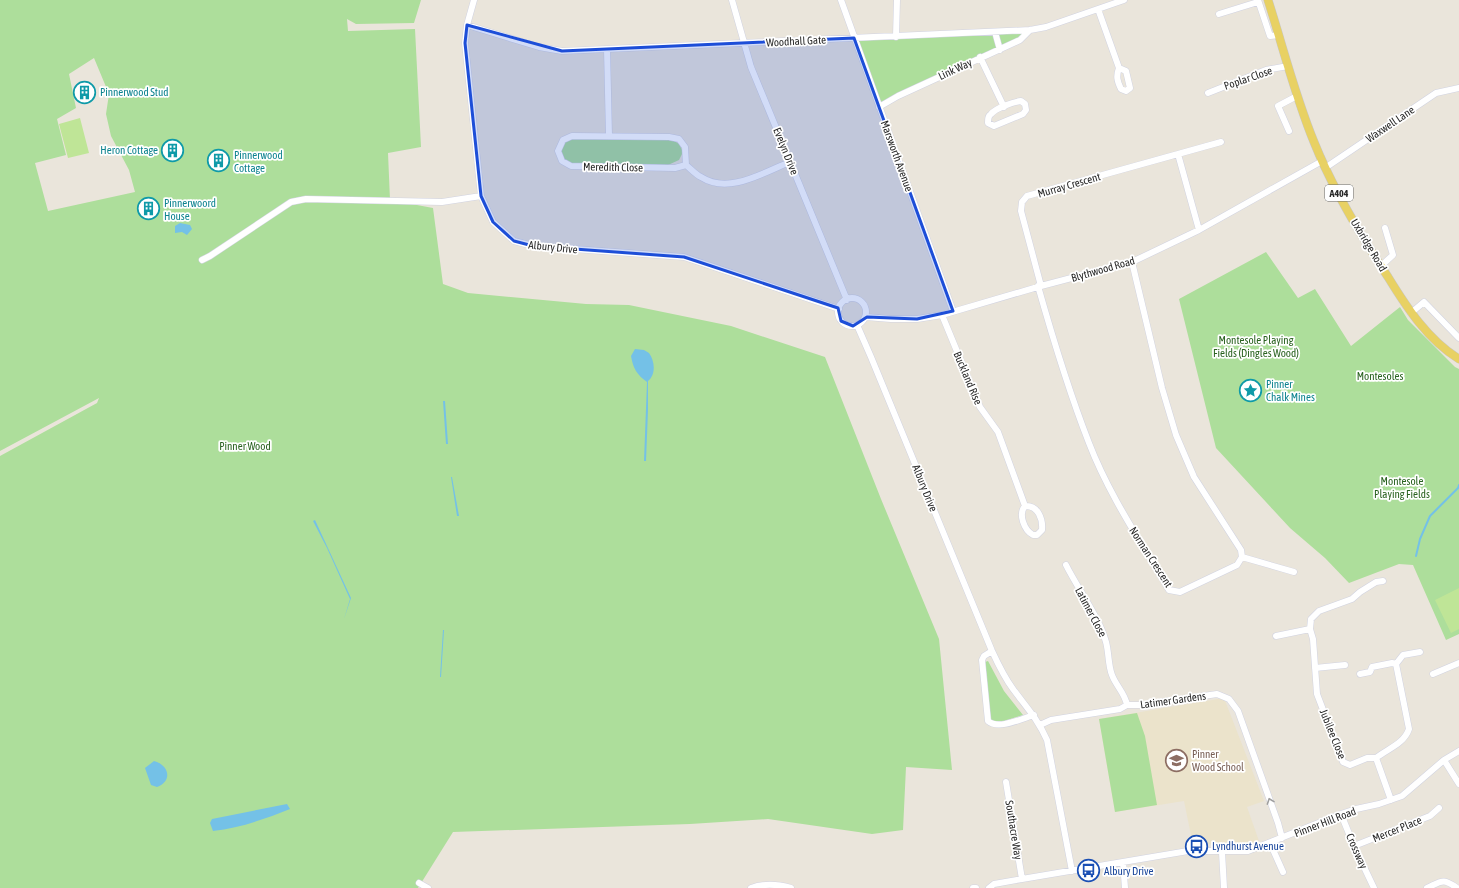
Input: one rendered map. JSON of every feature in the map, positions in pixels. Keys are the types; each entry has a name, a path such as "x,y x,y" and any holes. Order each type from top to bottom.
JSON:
{"main road":[{"name":"Uxbridge Road","path":"1268,0 1297,96 1324,165 1381,266 1411,313 1430,336 1459,359"}],"street":[{"name":"Albury Drive","path":"474,0 467,25 465,44 481,196 493,222 514,241 533,246 684,257 839,309"},
{"name":"Evelyn Drive","path":"732,0 754,74 847,300"},
{"name":"Marsworth Avenue","path":"841,0 953,312"},
{"path":"896,37 897,0"},
{"name":"Woodhall Gate","path":"467,25 539,47 562,51 1030,30 1046,28 1122,0"},
{"path":"1218,14 1258,1 1270,36 1279,35"},
{"path":"1098,9 1119,68"},
{"name":"Link Way","path":"879,107 898,96 980,57 1000,50 1020,40 1030,30"},
{"path":"995,32 1000,50"},
{"path":"607,49 608,136"},
{"path":"980,57 1004,107"},
{"name":"Poplar Close","path":"1208,93 1266,70 1288,66"},
{"name":"Waxwell Lane","path":"1324,165 1436,93 1459,88"},
{"path":"1289,131 1278,106 1297,96"},
{"path":"1021,101 1026,110 1023,114 994,126 990,125 988,123 990,114 1004,107 1021,101"},
{"name":"Meredith Close","path":"572,136 669,137 679,139 685,147 686,165 675,168 571,166 562,161 558,151 562,140 572,136"},
{"name":"Murray Crescent","path":"1040,286 1021,211 1022,202 1028,196 1222,142"},
{"path":"1178,154 1199,230"},
{"path":"686,165 701,178 720,184 739,183 790,162"},
{"name":"Blythwood Road","path":"866,316 891,319 917,319 942,315 1040,286 1132,262 1199,230 1324,165"},
{"path":"202,260 291,202 306,199 442,202 481,196"},
{"path":"1381,266 1393,255 1385,228"},
{"path":"1132,262 1162,388 1176,435 1194,477 1241,550 1242,557 1292,571 1292,563"},
{"name":"Norman Crescent","path":"1040,286 1054,342 1090,444 1118,505 1169,590 1180,592 1237,565 1242,557"},
{"path":"852,298 860,301 865,308 866,316 857,326 848,326 844,324 839,317 839,309 841,305 852,298"},
{"path":"1411,313 1424,302 1459,338"},
{"name":"Buckland Rise","path":"942,315 980,407 998,432 1025,506"},
{"name":"Albury Drive","path":"857,326 992,651 1003,674 1034,715 1047,740 1072,871"},
{"name":"Buckland Rise","path":"1025,506 1034,506 1037,509 1042,525 1042,530 1037,535 1033,535 1027,531 1022,516 1022,510 1025,506"},
{"name":"Latimer Close","path":"1066,565 1098,622 1106,643 1112,675 1117,686 1126,697 1127,705"},
{"path":"1276,636 1310,629 1311,619 1319,611 1352,599 1376,582 1383,582"},
{"name":"Jubilee Close","path":"1310,629 1313,639 1317,694 1343,762 1350,765 1367,758 1376,758 1381,754 1386,753 1407,736 1409,728 1396,664"},
{"path":"992,651 984,656 982,660 988,721 991,724 1000,725 1034,715"},
{"path":"1360,674 1370,672 1372,667 1392,663 1396,664 1403,655 1420,652"},
{"path":"1433,674 1459,663"},
{"path":"1315,668 1345,665"},
{"name":"Latimer Gardens","path":"1040,725 1051,720 1120,709 1127,705 1141,705 1217,694 1229,699 1238,711 1282,838"},
{"name":"Pinner Hill Road","path":"989,888 994,884 1022,878 1188,851 1248,851 1341,814 1402,796 1444,760 1459,751"},
{"path":"1376,758 1391,800"},
{"path":"1444,760 1459,784"},
{"name":"Southacre Way","path":"1006,782 1022,878"},
{"name":"Mercer Place","path":"1354,846 1430,816 1439,808"},
{"name":"Crossway","path":"1341,814 1374,888"},
{"path":"1270,843 1283,872"},
{"path":"1222,852 1224,888"},
{"path":"1123,862 1125,888"},
{"path":"1427,888 1442,881 1447,881 1457,888"},
{"path":"419,883 428,888"},
{"path":"751,888 760,885 775,884 791,888"}],"highlighted area":[{"path":"467,25 562,51 854,38 953,311 917,319 867,317 853,326 841,321 838,308 684,257 533,246 514,241 493,222 481,196 465,43"}],"shaded area":[{"name":"Pinner Wood School","path":"1224,698 1264,801 1247,807 1259,841 1237,847 1210,844 1193,845 1184,801 1115,812 1099,719"}],"green space":[{"name":"Pinner Wood","path":"0,0 421,0 414,23 356,24 347,19 348,31 415,29 421,147 388,153 390,200 433,208 443,284 468,293 586,304 629,305 731,326 825,357 881,499 939,639 952,770 906,767 903,830 872,834 768,819 690,824 453,832 418,888 0,888 0,456 97,403 99,398 0,451","holes":["94,58 109,94 106,114 111,136 129,170 135,192 48,211 35,163 66,155 57,119 76,108 69,74"]},
{"path":"1030,30 1020,40 879,107 854,38"},
{"path":"80,118 89,153 68,158 59,124"},
{"path":"571,139 673,140 679,144 683,152 679,160 668,165 572,164 564,159 561,151 564,143"},
{"path":"1266,252 1298,298 1315,289 1351,346 1400,307 1408,320 1455,367 1459,369 1459,634 1446,640 1413,565 1399,564 1349,583 1325,558 1290,528 1216,448 1179,299"},
{"path":"1459,588 1459,629 1451,633 1435,600"},
{"path":"988,661 1004,691 1023,715 998,723 992,722 990,718 985,662"},
{"path":"1137,713 1145,736 1157,805 1115,812 1099,719"}],"water":[{"path":"180,223 190,225 192,229 187,235 182,232 175,233 175,226"},
{"path":"635,349 644,350 649,353 654,368 651,378 648,381 646,461 644,461 647,382 638,374 633,364 631,356"},
{"path":"443,401 445,401 448,444 446,444"},
{"path":"452,477 459,516 457,516"},
{"path":"315,520 351,598 344,619 350,599 313,521"},
{"path":"443,630 444,630 440,677"},
{"path":"154,761 163,766 167,773 165,781 157,787 151,785 145,768"},
{"path":"287,804 290,809 262,820 223,830 213,831 210,823 212,819"}],"waterway":[{"path":"1416,556 1420,539 1430,516 1458,488 1459,485"}],"place":[{"name":"Pinnerwood Stud","path":"84,92"},
{"name":"Heron Cottage","path":"173,150"},
{"name":"Pinnerwood Cottage","path":"218,161"},
{"name":"Pinnerwoord House","path":"148,209"},
{"name":"Pinner Chalk Mines","path":"1250,390"},
{"name":"Pinner Wood School","path":"1177,760"},
{"name":"Lyndhurst Avenue","path":"1197,846"},
{"name":"Albury Drive","path":"1089,871"}],"park label":[{"name":"Montesole Playing Fields (Dingles Wood)","path":"1256,346"},
{"name":"Montesoles","path":"1380,376"},
{"name":"Montesole Playing Fields","path":"1402,487"}]}
